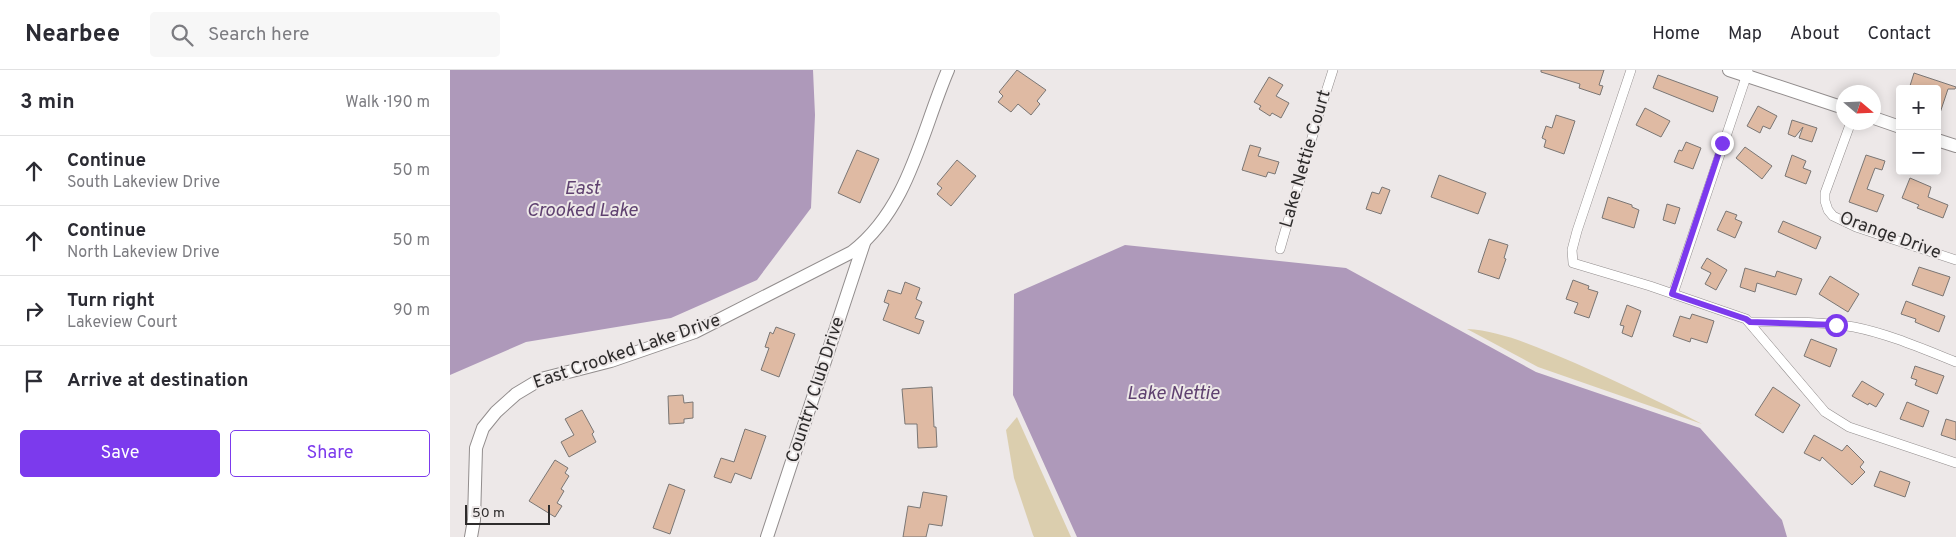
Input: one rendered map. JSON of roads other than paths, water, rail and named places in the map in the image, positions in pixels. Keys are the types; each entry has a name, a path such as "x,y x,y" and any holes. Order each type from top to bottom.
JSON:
{"street":[{"name":"East Crooked Lake Drive","path":"471,537 474,520 476,448 483,428 496,412 516,394 541,379 611,361 694,332 852,252 864,242 884,219 901,192 919,150 948,70"},
{"name":"Lake Nettie Court","path":"1280,249 1333,70"},
{"path":"1631,70 1577,230 1572,250 1573,263 1746,319 1825,412 1835,420 1849,427 1956,463"},
{"path":"1729,70 1747,73 1836,105"},
{"path":"1672,294 1747,73"},
{"path":"1881,120 1896,126"},
{"name":"Orange Drive","path":"1848,130 1825,193 1828,210 1833,216 1856,228 1956,260"},
{"path":"1941,141 1956,146"},
{"name":"Country Club Drive","path":"767,537 864,242"},
{"path":"1750,322 1777,322 1854,328 1901,341 1956,362"}],"water":[{"name":"East Crooked Lake","path":"450,70 813,70 815,115 811,208 757,280 671,318 526,342 450,375"},
{"name":"Lake Nettie","path":"1125,245 1346,268 1536,372 1700,428 1782,520 1787,537 1077,537 1013,395 1014,294"}]}
